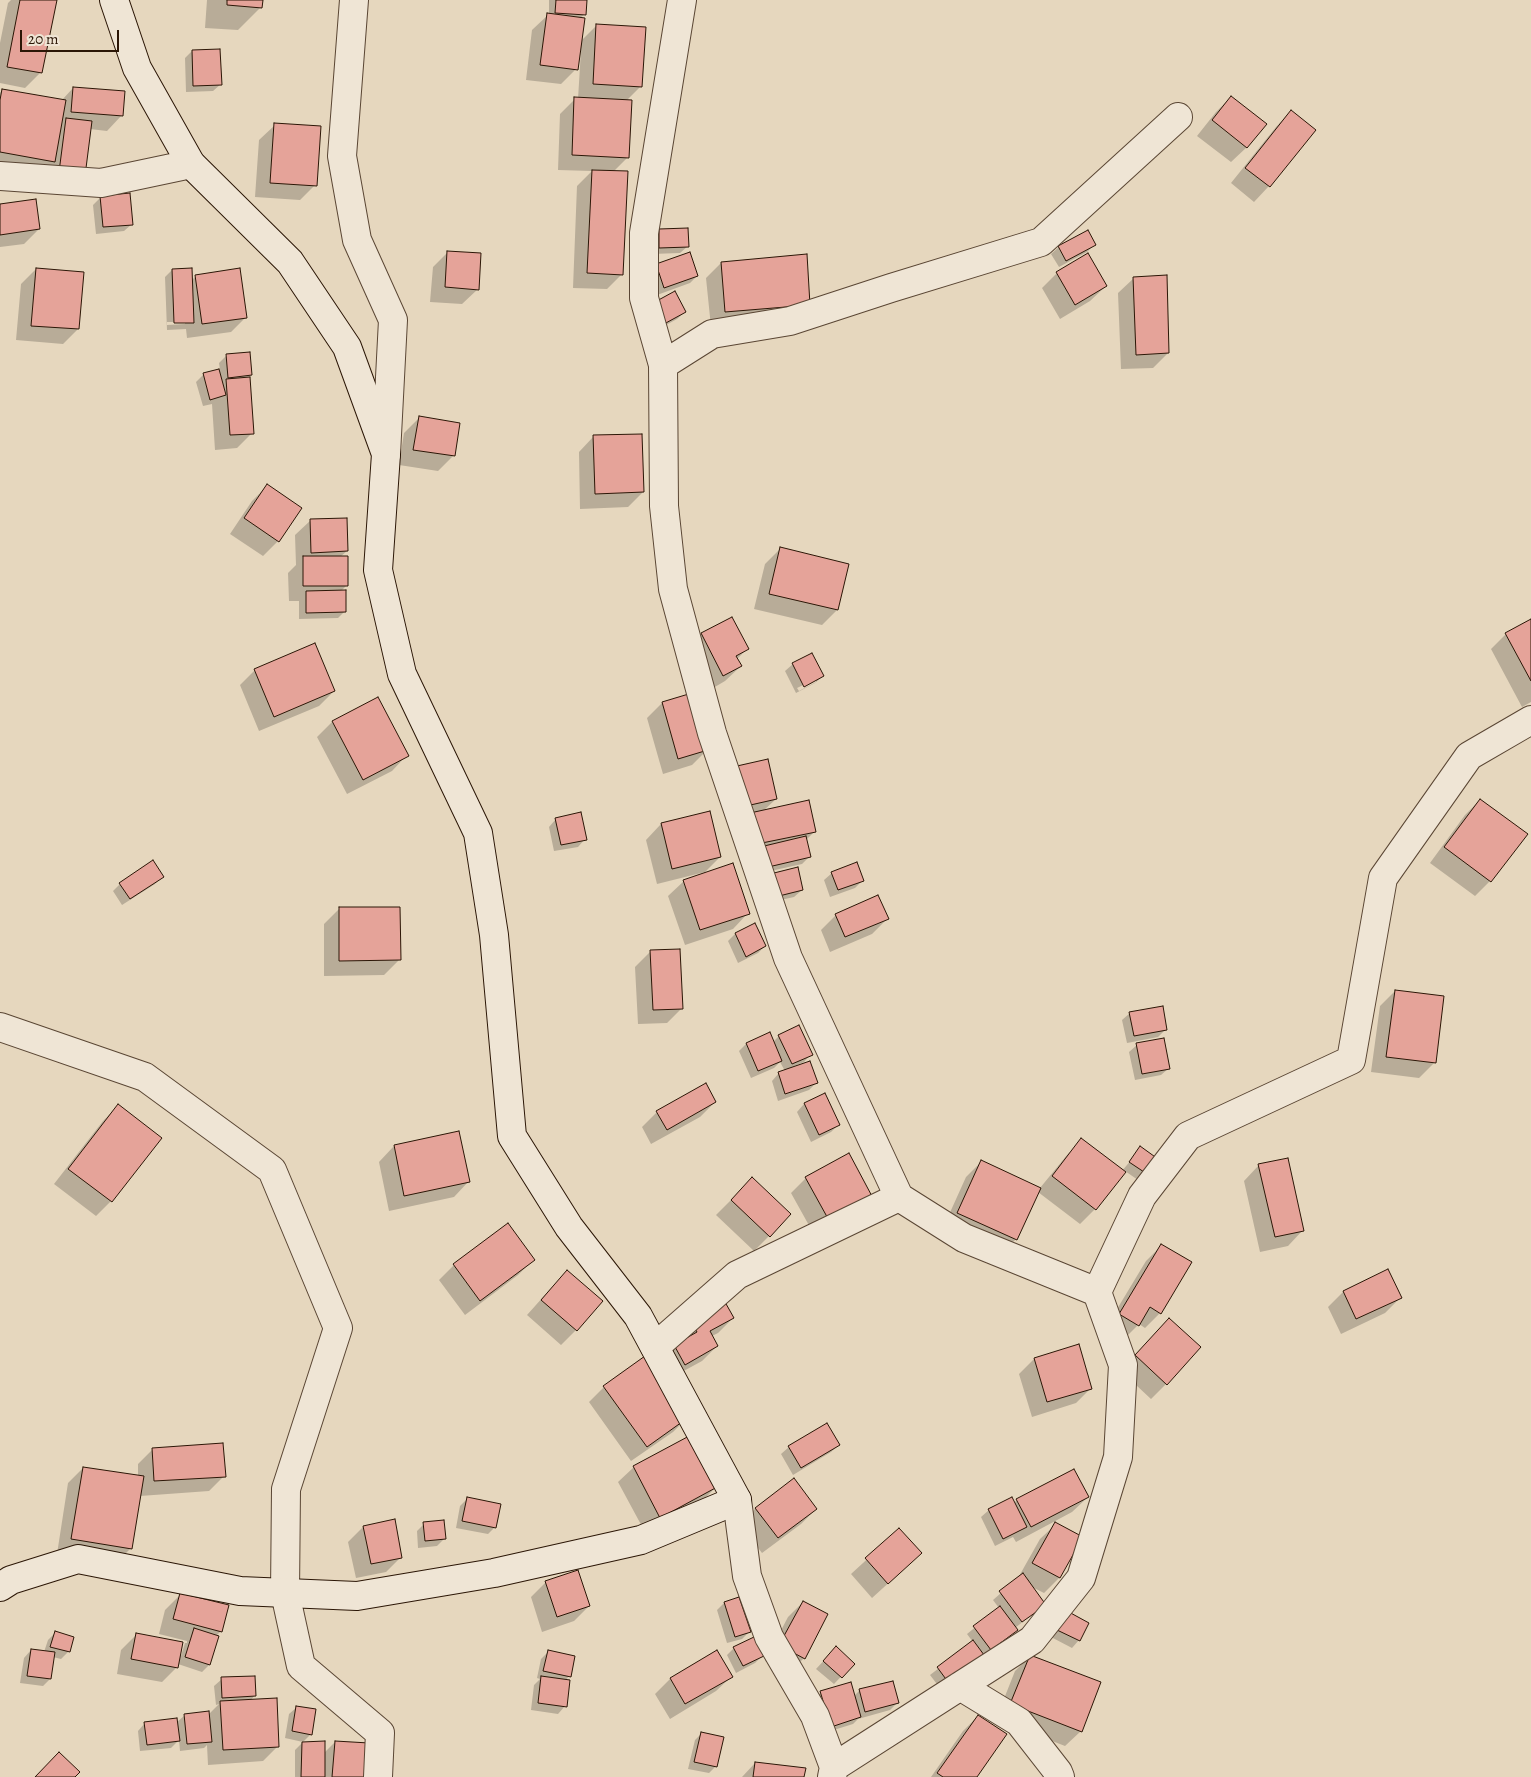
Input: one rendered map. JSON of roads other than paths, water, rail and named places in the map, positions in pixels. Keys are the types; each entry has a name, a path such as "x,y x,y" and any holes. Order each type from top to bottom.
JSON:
{"street":[{"path":"114,0 137,68 191,164 290,262 347,347 386,454"},
{"path":"354,0 342,156 357,240 393,320 378,570 402,674 478,833 494,935 512,1136 569,1227 638,1316 737,1500 748,1576 769,1637 815,1716 833,1772 1032,1640 1082,1578 1118,1457 1123,1365 1097,1292 1142,1196 1188,1136 1351,1060 1383,878 1469,756 1531,720"},
{"path":"682,0 644,233 644,298 663,365 664,506 674,589 712,732 788,958 900,1197 964,1238 1097,1292"},
{"path":"663,365 712,334 790,321 1041,242 1178,117"},
{"path":"0,176 101,183 191,164"},
{"path":"0,1027 145,1077 272,1170 338,1328 286,1489 285,1593 301,1666 380,1733 378,1777"},
{"path":"655,1347 737,1275 900,1197"},
{"path":"0,1587 11,1580 78,1559 240,1591 356,1596 494,1573 641,1540 737,1500"},
{"path":"960,1686 1019,1722 1060,1777"}]}
